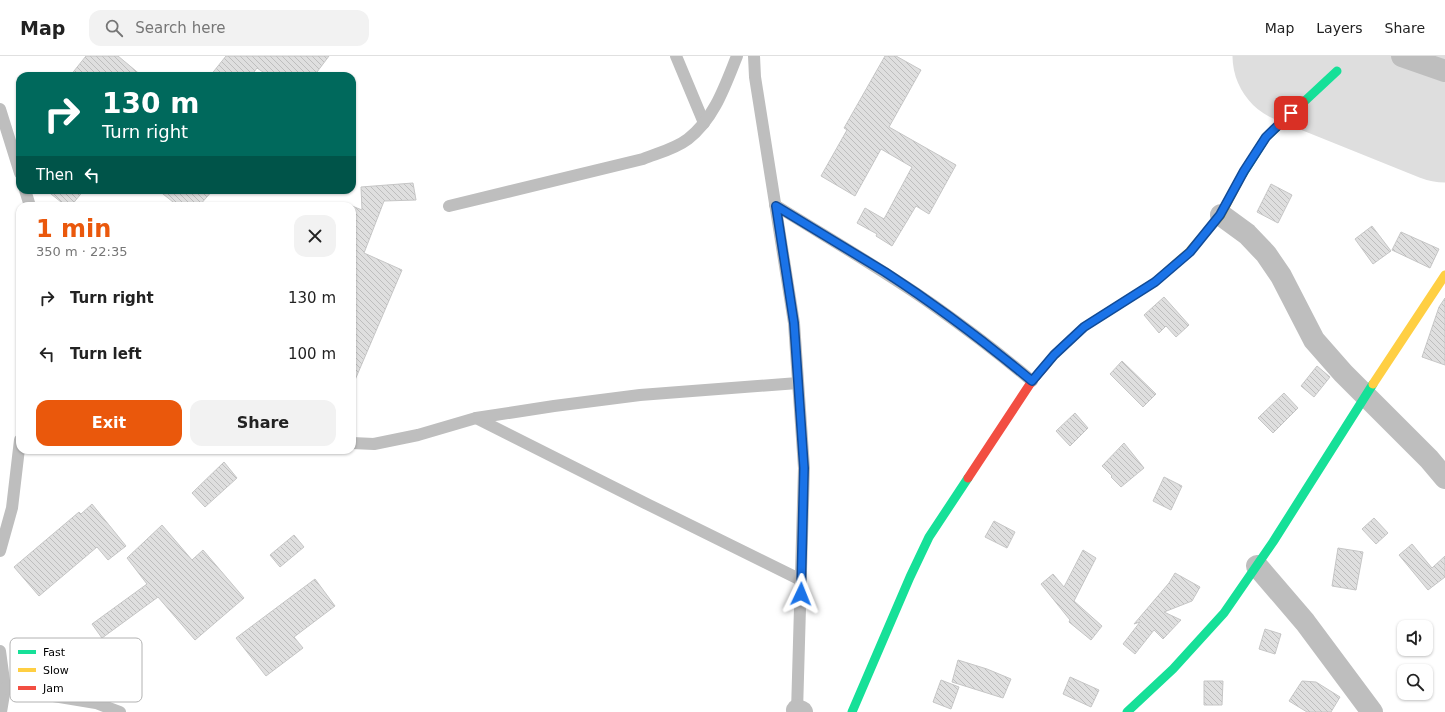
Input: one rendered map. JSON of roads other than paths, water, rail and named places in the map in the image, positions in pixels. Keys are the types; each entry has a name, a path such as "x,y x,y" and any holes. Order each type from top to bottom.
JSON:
{"street":[{"path":"1402,56 1445,71"},
{"path":"852,712 910,577 929,537 1032,381 1054,355 1084,327 1155,282 1190,252 1220,215 1244,171 1266,137 1337,71"},
{"path":"1220,215 1247,234 1266,254 1281,276 1314,340 1343,373 1445,478"},
{"path":"1127,712 1173,669 1224,613 1277,536 1365,395 1445,275"},
{"path":"1257,566 1305,622 1372,712"}],"lane":[{"path":"676,56 704,123"},
{"path":"449,206 643,159 670,149 688,139 704,123 719,101 737,56"},
{"path":"754,56 755,77 794,323 804,468 799,711"},
{"path":"0,109 16,160"},
{"path":"776,206 885,273 932,304 997,352 1032,381"},
{"path":"356,443 374,444 476,418 640,395 798,383"},
{"path":"476,418 802,580"},
{"path":"0,551 12,508 18,454"},
{"path":"0,651 5,688 1,712"},
{"path":"5,688 10,689"},
{"path":"90,702 120,712"}]}
